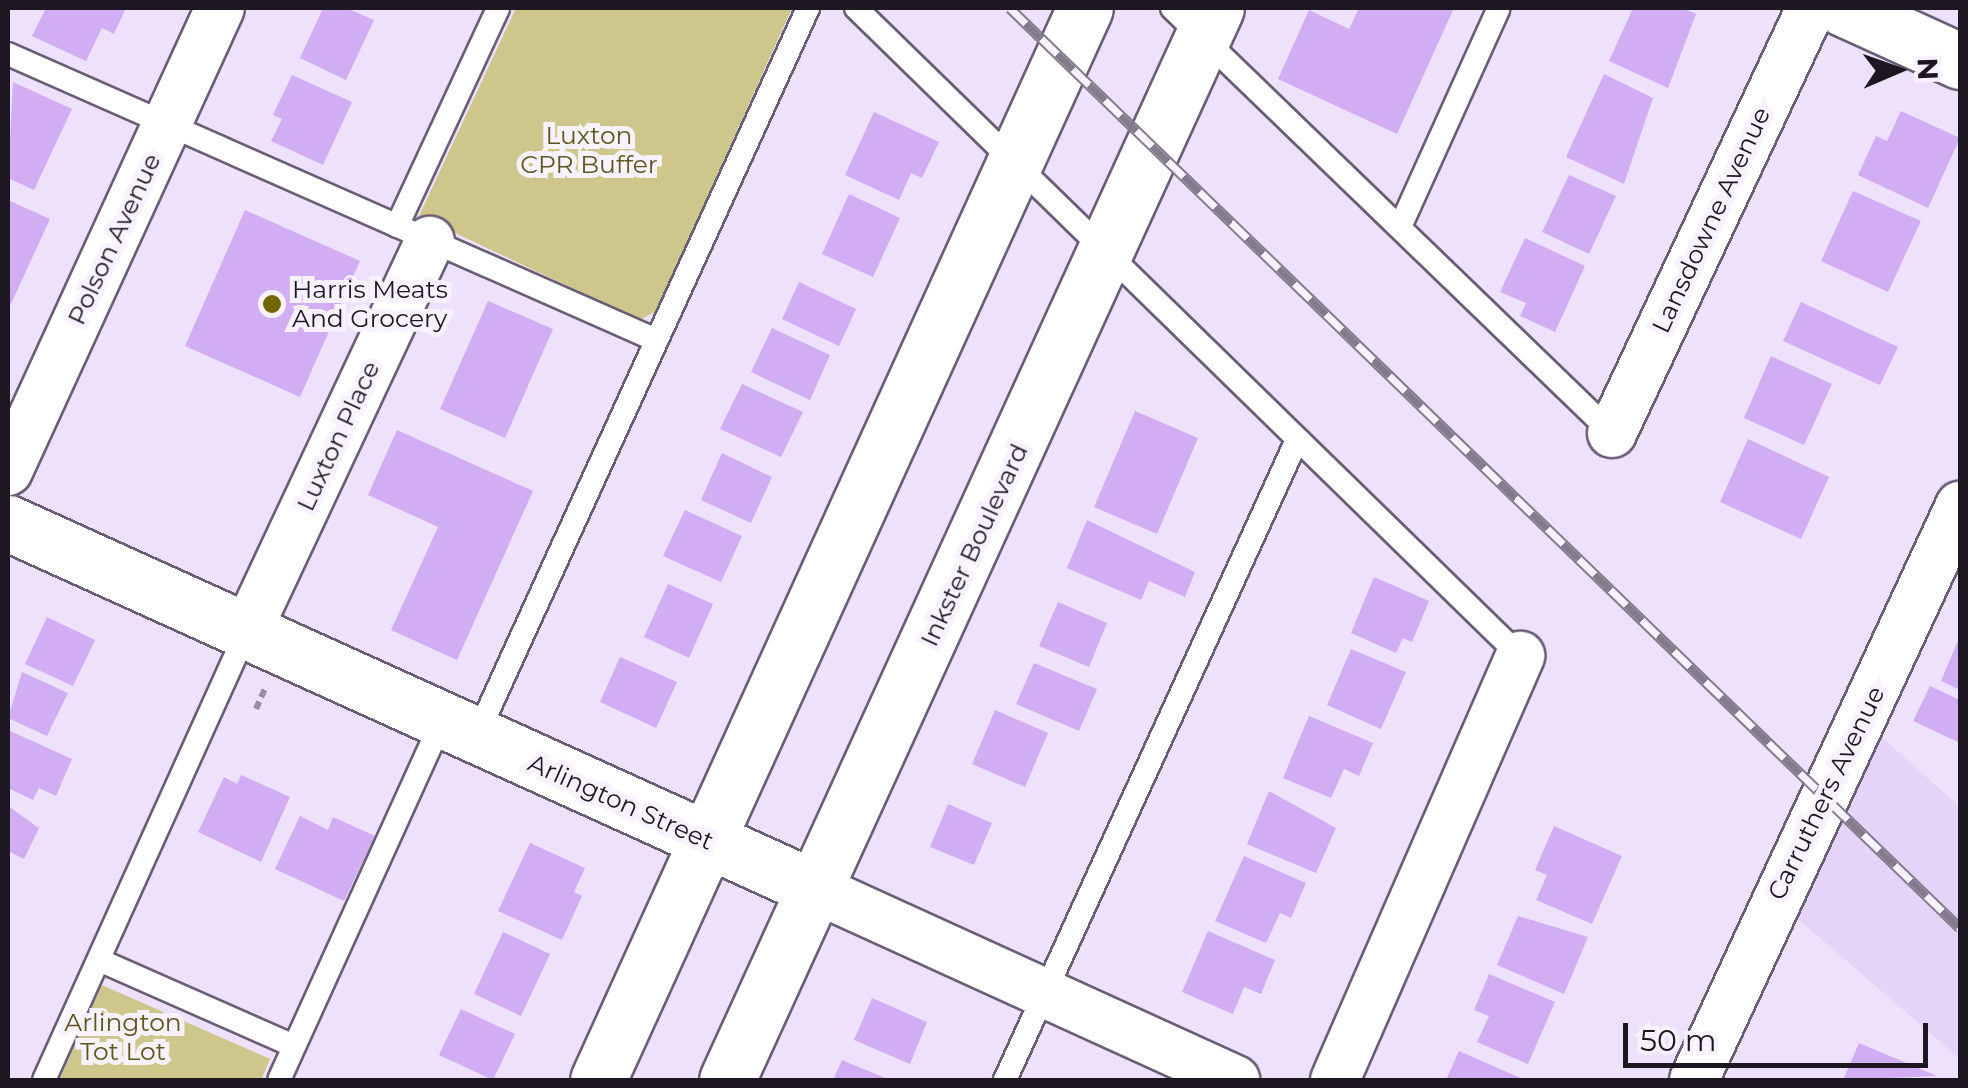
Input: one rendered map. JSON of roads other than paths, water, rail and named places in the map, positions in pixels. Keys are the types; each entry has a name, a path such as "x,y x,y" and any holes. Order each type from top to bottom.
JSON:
{"main road":[{"path":"598,1080 1085,8"},
{"path":"1843,8 1960,61"},
{"name":"Inkster Boulevard","path":"728,1080 1108,257 1197,18"},
{"name":"Arlington Street","path":"8,523 814,888"}],"street":[{"name":"Polson Avenue","path":"8,470 220,8"},
{"name":"Lansdowne Avenue","path":"1612,433 1811,8"},
{"name":"Luxton Place","path":"247,631 413,234"},
{"name":"Carruthers Avenue","path":"1694,1080 1960,506"},
{"path":"1334,1080 1520,656"},
{"name":"Arlington Street","path":"814,888 1235,1080"}],"lane":[{"path":"413,234 498,8"},
{"path":"279,1080 656,340 808,8"},
{"path":"856,8 1013,167 1520,656"},
{"path":"1400,226 1499,8"},
{"path":"1197,18 1400,226 1612,433"},
{"path":"8,54 656,340"},
{"path":"1005,1080 1296,442"},
{"path":"44,1080 247,631"},
{"path":"99,960 294,1046"}],"railway":[{"path":"1010,8 1960,928"}],"place":[{"name":"Harris Meats And Grocery","path":"272,304"}],"park label":[{"name":"Luxton CPR Buffer","path":"589,150"},
{"name":"Arlington Tot Lot","path":"123,1038"}]}
